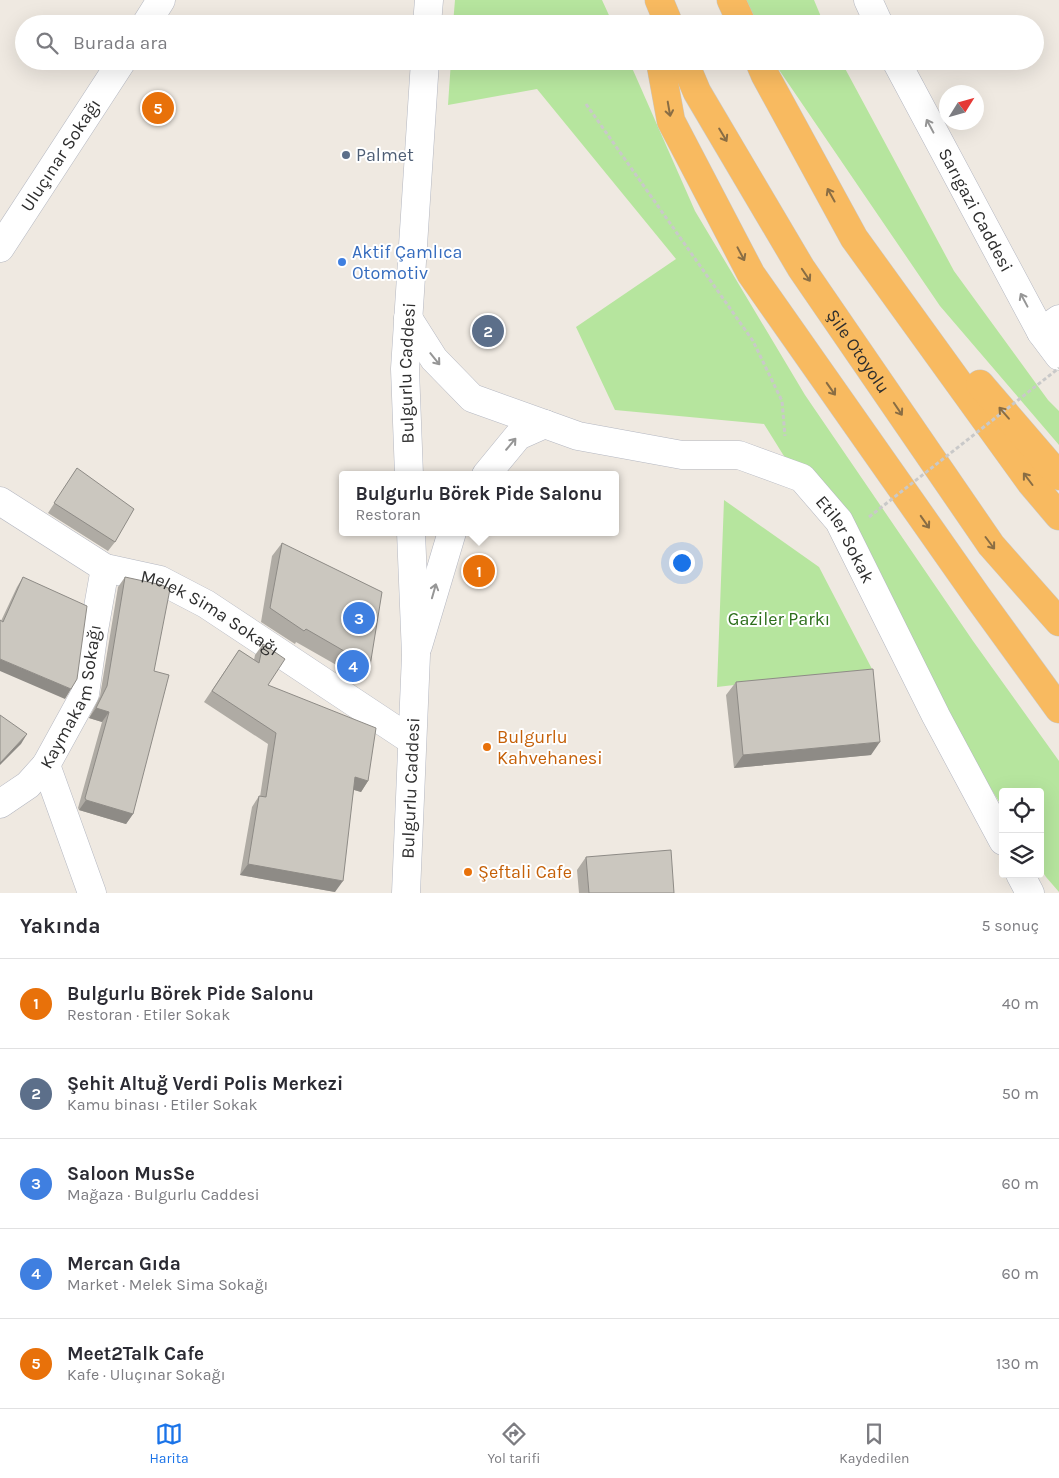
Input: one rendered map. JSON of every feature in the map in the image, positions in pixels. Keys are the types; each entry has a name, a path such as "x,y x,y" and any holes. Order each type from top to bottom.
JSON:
{"highway":[{"path":"649,0 652,15"},
{"path":"659,0 665,15"},
{"path":"731,0 738,15"},
{"path":"662,70 671,121 751,274 977,596 1059,709"},
{"name":"Şile Otoyolu","path":"688,70 697,92 801,268 991,545 1059,622"},
{"path":"763,70 854,238 1031,483 1059,516"},
{"path":"854,238 1059,476"}],"street":[{"path":"152,15 161,0"},
{"path":"428,15 429,0"},
{"path":"868,0 875,15"},
{"name":"Uluçınar Sokağı","path":"0,248 116,70"},
{"name":"Bulgurlu Caddesi","path":"409,471 405,369 424,70"},
{"name":"Sarıgazi Caddesi","path":"901,70 1050,325 1059,356"},
{"name":"Etiler Sokak","path":"408,318 434,359 472,398 578,436 682,455 738,455 802,478 839,521 936,716 999,834"},
{"path":"489,471 518,436 545,424"},
{"name":"Melek Sima Sokağı","path":"0,501 105,568 160,580 206,604 412,740"},
{"name":"Bulgurlu Caddesi","path":"406,893 416,655 411,536"},
{"path":"416,655 451,536"},
{"name":"Kaymakam Sokağı","path":"0,804 28,785 46,765 85,694 105,568"},
{"path":"46,765 92,893"},
{"path":"1022,878 1030,893"}],"path":[{"path":"586,104 753,341 782,401 786,445"},
{"path":"869,517 1059,368"}],"green space":[{"path":"455,0 602,0 609,15 454,15"},
{"path":"741,0 814,0 820,15 748,15"},
{"path":"450,70 633,70 695,211 805,395 973,641 1059,761 1059,892 1044,874 1044,788 999,788 999,802 764,424 615,410 576,327 676,259 537,89 448,105"},
{"path":"779,70 846,70 954,271 1048,400 1059,411 1059,445 940,306"},
{"name":"Gaziler Parkı","path":"724,500 819,567 872,669 717,687"}],"building":[{"path":"77,468 134,509 115,542 54,503"},
{"path":"282,543 382,592 370,666 306,629 304,631 270,608"},
{"path":"23,577 87,606 77,679 71,689 0,659 0,620 3,622"},
{"path":"125,577 162,585 170,589 154,671 169,675 133,814 86,800 85,798 109,712 96,708 107,686"},
{"path":"263,644 285,659 268,685 376,728 368,781 355,777 343,881 248,864 259,796 266,797 276,733 212,691 239,650 259,663"},
{"path":"873,669 880,742 743,755 736,682"},
{"path":"0,715 27,734 0,763"},
{"path":"671,850 674,893 589,893 586,857"}],"place":[{"name":"Meet2Talk Cafe","path":"158,108"},
{"name":"Palmet","path":"346,155"},
{"name":"Aktif Çamlıca Otomotiv","path":"342,262"},
{"name":"Şehit Altuğ Verdi Polis Merkezi","path":"488,331"},
{"name":"Bulgurlu Börek Pide Salonu","path":"479,571"},
{"name":"Saloon MusSe","path":"359,618"},
{"name":"Mercan Gıda","path":"353,666"},
{"name":"Bulgurlu Kahvehanesi","path":"487,747"},
{"name":"Şeftali Cafe","path":"468,872"}]}
